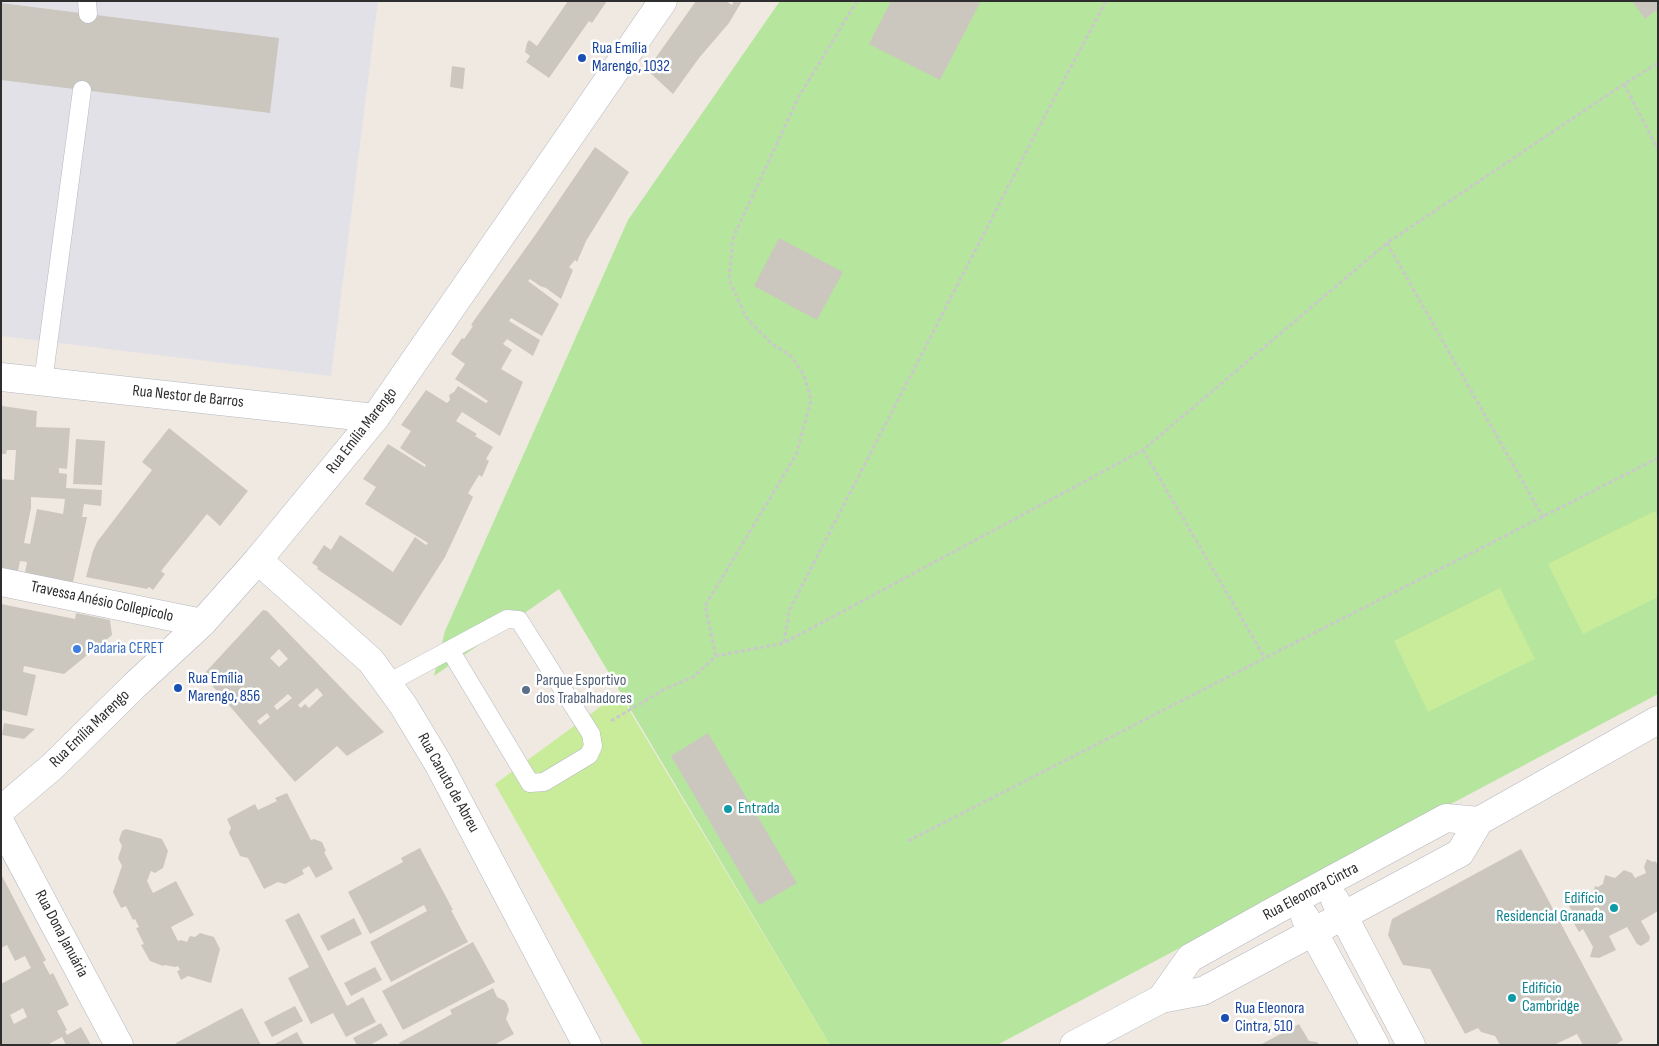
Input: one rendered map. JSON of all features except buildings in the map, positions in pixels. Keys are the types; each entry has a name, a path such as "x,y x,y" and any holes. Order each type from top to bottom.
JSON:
{"street":[{"name":"Rua Emília Marengo","path":"1,810 53,766 202,623 258,560 375,418 663,1"},
{"name":"Rua Nestor de Barros","path":"1,378 375,418"},
{"name":"Rua Canuto de Abreu","path":"258,560 371,661 403,704 438,763 587,1045"},
{"name":"Travessa Anésio Collepicolo","path":"1,582 202,623"},
{"name":"Rua Eleonora Cintra","path":"1074,1045 1161,999 1202,991 1460,853 1479,821 1658,720"},
{"name":"Rua Eleonora Cintra","path":"1161,999 1190,958 1446,818 1479,821"},
{"name":"Rua Dona Januária","path":"1,824 119,1045"},
{"path":"1326,883 1411,1045"},
{"path":"1295,900 1375,1045"}],"lane":[{"path":"43,382 82,90"},
{"path":"388,684 450,650 507,619 519,620 591,734 593,746 589,754 544,782 530,783 450,650"}],"path":[{"path":"716,656 705,606 796,455 811,400 804,375 791,356 771,342 746,317 729,280 733,238 798,98 857,1"},
{"path":"784,642 789,611 1035,133 1106,1"},
{"path":"591,734 664,689 694,677 716,656 784,642 1143,450 1386,243 1658,63"},
{"path":"1624,84 1658,150"},
{"path":"1386,243 1543,517"},
{"path":"1143,450 1265,658"},
{"path":"908,841 1658,458"}],"shaded area":[{"path":"1,1 378,1 331,376 1,336"}],"green space":[{"path":"780,1 1658,1 1658,694 997,1045 830,1045 559,589 434,676 445,631 628,220"},
{"path":"1655,511 1658,517 1658,597 1583,634 1548,564"},
{"path":"1500,588 1535,659 1428,712 1394,641"},
{"path":"619,693 830,1045 643,1045 495,784"}],"place":[{"name":"Rua Emília Marengo, 1032","path":"582,58"},
{"name":"Padaria CERET","path":"77,649"},
{"name":"Rua Emília Marengo, 856","path":"178,688"},
{"name":"Parque Esportivo dos Trabalhadores","path":"526,690"},
{"name":"Entrada","path":"728,809"},
{"name":"Edifício Residencial Granada","path":"1614,908"},
{"name":"Edifício Cambridge","path":"1512,998"},
{"name":"Rua Eleonora Cintra, 510","path":"1225,1018"}]}
